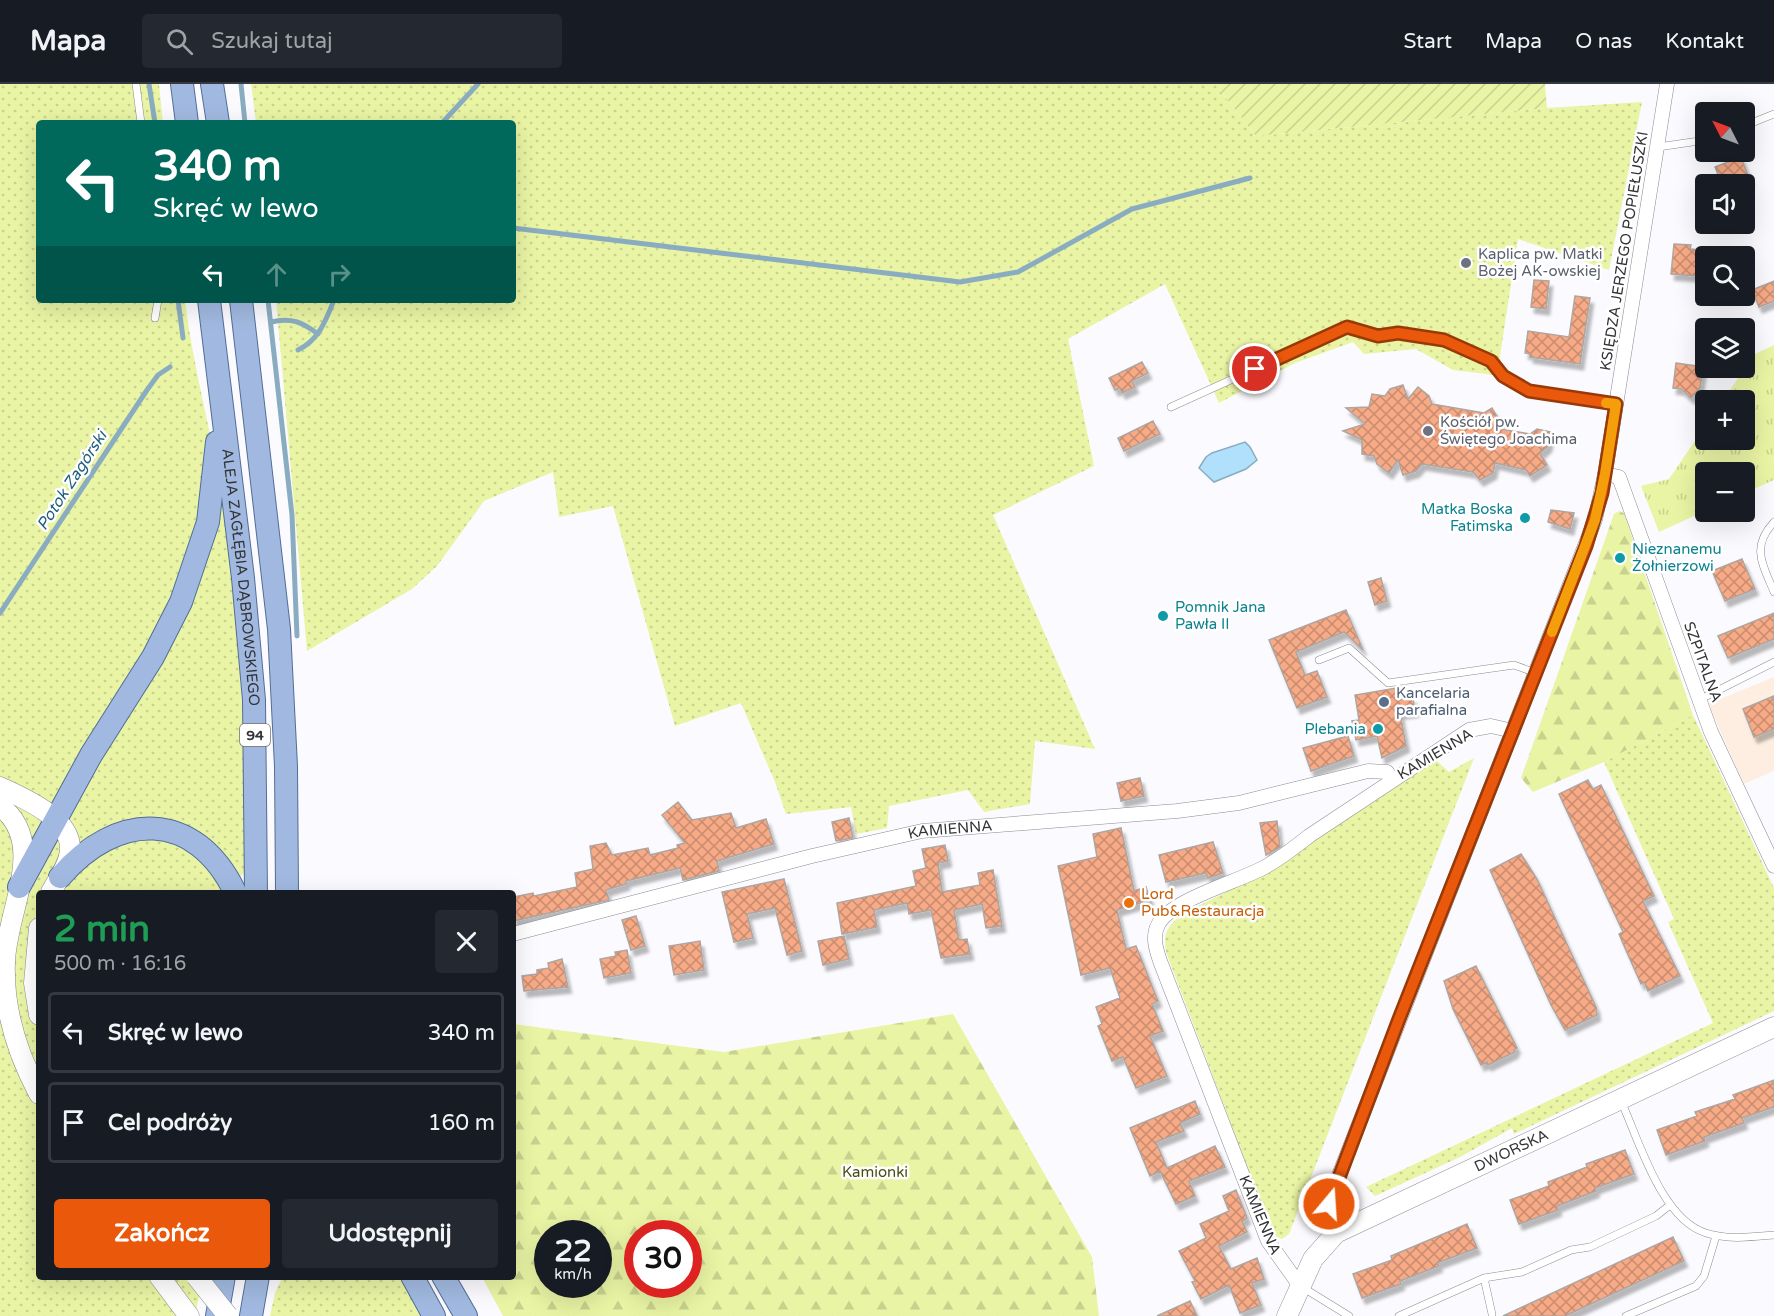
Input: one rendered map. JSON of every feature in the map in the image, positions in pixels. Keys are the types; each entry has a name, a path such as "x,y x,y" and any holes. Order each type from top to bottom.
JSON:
{"main road":[{"path":"182,84 187,120"},
{"path":"213,84 218,120"},
{"name":"ALEJA ZAGŁĘBIA DĄBROWSKIEGO","path":"209,303 243,578 254,700 256,890"},
{"name":"ALEJA ZAGŁĘBIA DĄBROWSKIEGO","path":"241,303 279,629 286,766 287,890"},
{"path":"19,887 89,758 153,657 193,571 208,522 222,405"},
{"path":"56,885 77,858 103,840 137,829 160,828 180,833 201,845 220,866 235,890"},
{"path":"216,1316 223,1280"},
{"path":"252,1313 257,1280"},
{"path":"252,1313 271,1280"},
{"path":"414,1280 434,1316"},
{"path":"445,1280 466,1316"}],"street":[{"name":"KSIĘDZA JERZEGO POPIEŁUSZKI","path":"1336,1233 1330,1221 1330,1198 1586,546 1605,474 1667,84"},
{"name":"SZPITALNA","path":"1605,474 1619,477 1711,732 1774,866"},
{"name":"KAMIENNA","path":"1300,1286 1268,1241 1160,961 1155,944 1155,933 1167,913 1182,904 1237,881 1287,854 1468,730 1491,726 1513,731"},
{"name":"KAMIENNA","path":"516,933 801,859 922,831 1198,809 1239,803 1368,771 1387,772 1392,780"},
{"path":"0,787 25,799 63,827 70,841 70,853 56,885"},
{"path":"0,806 10,813 22,833 24,855 6,946 5,990 15,1041 36,1087"},
{"path":"36,961 34,983 36,996"},
{"name":"DWORSKA","path":"1287,1316 1313,1259 1336,1233 1774,1027"},
{"path":"162,1280 189,1316"},
{"path":"199,1280 228,1316"}],"lane":[{"path":"136,84 141,120"},
{"path":"1755,122 1774,114"},
{"path":"1658,147 1695,142"},
{"path":"154,318 157,303"},
{"path":"1171,407 1347,327 1378,336 1398,333 1444,340 1491,361 1503,376 1529,391 1616,404"},
{"path":"1774,522 1762,535 1759,552 1774,592"},
{"path":"1319,660 1349,648 1388,683 1514,665 1536,673"},
{"path":"1699,700 1774,662"},
{"path":"1620,1099 1670,1205 1692,1227 1716,1236 1774,1235"},
{"path":"1399,1316 1484,1278 1522,1272 1571,1250 1590,1247 1656,1216 1670,1205"},
{"path":"1626,1316 1696,1286 1704,1276 1716,1236"},
{"path":"1484,1278 1492,1314"},
{"path":"1300,1286 1349,1316"}],"shaded area":[{"path":"1774,677 1774,771 1744,784 1708,704"}],"green space":[{"path":"0,84 159,84 163,120 36,120 36,303 185,303 219,476 229,547 241,685 247,869 230,890 36,890 36,1280 202,1280 195,1316 0,1316"},
{"path":"251,84 1215,84 1256,136 1547,108 1642,102 1609,270 1518,239 1500,356 1503,376 1453,370 1416,349 1364,354 1353,342 1295,363 1219,403 1165,284 1068,339 1094,466 993,515 1095,749 1035,741 1030,804 984,812 968,790 889,806 887,828 856,834 851,807 786,814 775,782 741,703 675,726 613,506 559,517 553,472 484,501 437,566 412,589 307,651 276,303 516,303 516,120 256,120"},
{"path":"1215,84 1545,84 1547,108 1256,136"},
{"path":"1774,345 1774,480 1755,489 1755,462 1695,462 1695,516 1659,532 1641,486 1669,479 1695,441 1695,450 1755,450 1755,390 1730,390 1738,378 1755,378 1755,354"},
{"path":"1619,511 1624,513 1693,715 1604,762 1533,792 1521,778 1614,514"},
{"path":"1693,715 1774,888 1774,1011 1514,1134 1512,1128 1460,1157 1375,1196 1366,1187 1713,1023 1668,922 1674,919 1604,762"},
{"path":"1474,758 1289,1234 1282,1239 1273,1235 1166,952 1167,930 1182,914 1273,869 1436,760 1449,772"},
{"name":"Kamionki","path":"953,1014 1092,1257 1099,1316 503,1316 484,1280 516,1280 516,1024 724,1052"},
{"path":"281,1280 404,1280 423,1316 270,1316 275,1293"}],"water":[{"path":"1245,442 1257,460 1246,469 1214,482 1199,468 1206,457 1212,453"}],"building":[{"path":"1728,162 1743,162 1747,174 1718,174 1715,167"},
{"path":"1674,244 1691,245 1690,249 1695,250 1695,276 1671,274"},
{"path":"1534,280 1549,281 1546,309 1531,307"},
{"path":"1774,281 1774,301 1759,307 1755,297 1755,289"},
{"path":"1575,296 1590,298 1580,364 1530,357 1530,354 1525,353 1528,331 1569,337"},
{"path":"1142,362 1148,373 1132,381 1135,387 1122,393 1120,388 1115,390 1109,378"},
{"path":"1676,363 1695,366 1695,378 1701,378 1700,388 1695,390 1691,398 1681,389 1673,388"},
{"name":"Kościół pw. Świętego Joachima","path":"1403,385 1408,399 1418,387 1429,396 1432,404 1484,413 1492,408 1498,418 1502,418 1500,429 1530,434 1537,429 1551,432 1548,446 1540,453 1547,465 1530,476 1526,470 1495,463 1493,473 1480,480 1473,472 1422,464 1416,471 1403,475 1398,460 1389,473 1377,464 1374,456 1362,454 1362,440 1343,431 1365,424 1346,408 1369,407 1372,394 1385,396 1390,389"},
{"path":"1153,421 1160,434 1124,451 1118,438"},
{"path":"1551,510 1574,513 1570,529 1548,522"},
{"path":"1742,559 1755,589 1725,601 1712,571"},
{"path":"1381,578 1387,601 1375,605 1368,582"},
{"path":"1346,610 1363,650 1344,632 1296,652 1305,675 1317,671 1327,697 1297,708 1269,640"},
{"path":"1774,613 1774,639 1728,658 1718,636"},
{"name":"Plebania","path":"1396,688 1398,700 1413,698 1415,711 1400,713 1406,746 1382,758 1377,736 1356,740 1352,721 1359,720 1355,695"},
{"path":"1774,696 1774,729 1754,737 1743,709"},
{"path":"1348,736 1354,756 1311,771 1303,748"},
{"path":"1140,778 1144,796 1121,801 1117,783"},
{"path":"1588,780 1593,789 1601,785 1654,896 1643,901 1680,976 1648,991 1644,982 1641,984 1619,934 1623,932 1559,794"},
{"path":"678,802 692,820 731,813 736,828 766,819 774,844 717,861 719,871 683,880 680,868 626,881 626,884 606,890 609,900 516,920 516,896 533,893 534,896 577,887 575,873 593,869 590,846 606,843 612,855 648,848 650,855 678,848 677,845 685,843 662,815"},
{"path":"849,818 853,838 836,841 832,822"},
{"path":"1277,821 1280,847 1266,855 1260,823"},
{"path":"1121,828 1134,891 1146,887 1150,900 1117,910 1126,949 1136,946 1158,1001 1152,1004 1163,1031 1150,1036 1167,1076 1136,1088 1123,1057 1112,1061 1098,1026 1102,1024 1096,1007 1120,998 1110,968 1081,975 1058,866 1097,857 1093,834"},
{"path":"1213,842 1223,873 1208,878 1206,873 1166,882 1159,855"},
{"path":"945,845 948,861 938,863 942,892 980,885 978,873 993,870 1002,926 986,928 982,904 954,910 959,940 967,939 970,954 941,958 931,910 909,914 907,903 874,910 877,927 842,934 837,903 916,886 913,871 926,868 922,849"},
{"path":"1521,854 1537,879 1596,1007 1597,1015 1565,1030 1551,1005 1490,870"},
{"path":"784,879 802,951 787,955 775,908 747,914 753,938 734,942 722,892"},
{"path":"636,916 645,946 631,950 622,920"},
{"path":"844,936 849,959 823,965 818,941"},
{"path":"700,941 704,970 674,975 669,946"},
{"path":"627,950 631,973 604,978 600,959 616,956 615,952"},
{"path":"562,959 568,987 524,991 522,976 537,974 537,970 549,968 548,963"},
{"path":"1476,966 1517,1048 1515,1052 1488,1065 1487,1062 1481,1065 1453,1009 1444,981"},
{"path":"1774,1080 1774,1107 1742,1118 1744,1123 1704,1137 1705,1141 1666,1155 1657,1130 1697,1116 1695,1112 1735,1099 1733,1095"},
{"path":"1195,1101 1200,1114 1180,1123 1184,1131 1156,1142 1167,1168 1215,1146 1225,1167 1189,1181 1195,1196 1176,1204 1160,1171 1150,1176 1130,1128"},
{"path":"1625,1150 1634,1174 1595,1188 1596,1191 1557,1206 1558,1210 1519,1224 1510,1200 1549,1186 1548,1182 1587,1167 1586,1164"},
{"path":"1236,1190 1247,1218 1242,1221 1247,1232 1219,1246 1231,1269 1257,1258 1264,1279 1252,1283 1261,1305 1240,1313 1229,1285 1201,1299 1192,1282 1195,1281 1179,1251 1206,1238 1200,1224 1229,1211 1223,1196"},
{"path":"1467,1224 1477,1248 1437,1263 1439,1266 1400,1281 1401,1284 1362,1298 1353,1274 1392,1260 1391,1256"},
{"path":"1673,1237 1684,1261 1565,1316 1503,1316"},
{"path":"1190,1301 1197,1316 1157,1316"}],"waterway":[{"path":"149,84 155,120"},
{"path":"241,84 245,120"},
{"name":"Potok Zagórski","path":"445,120 478,84"},
{"path":"516,228 960,282 1018,272 1132,209 1250,178"},
{"path":"178,303 183,338"},
{"path":"268,303 292,515 297,636"},
{"name":"Potok Zagórski","path":"298,350 317,335 333,303"},
{"path":"271,322 285,320 296,322 318,334"},
{"name":"Potok Zagórski","path":"0,613 147,390 158,375 170,367"}],"slow traffic":[{"path":"1552,632 1586,546 1602,493 1616,404 1606,403"}],"place":[{"name":"Kaplica pw. Matki Bożej AK-owskiej","path":"1466,263"},
{"name":"Kościół pw. Świętego Joachima","path":"1428,431"},
{"name":"Matka Boska Fatimska","path":"1525,518"},
{"name":"Nieznanemu Żołnierzowi","path":"1620,558"},
{"name":"Pomnik Jana Pawła II","path":"1163,616"},
{"name":"Kancelaria parafialna","path":"1384,702"},
{"name":"Plebania","path":"1378,729"},
{"name":"Lord Pub&Restauracja","path":"1129,903"}],"route":[{"path":"1255,369 1347,327 1378,336 1398,333 1444,340 1491,361 1503,376 1529,391 1616,404 1602,493 1586,546 1399,1019 1329,1204"}]}
